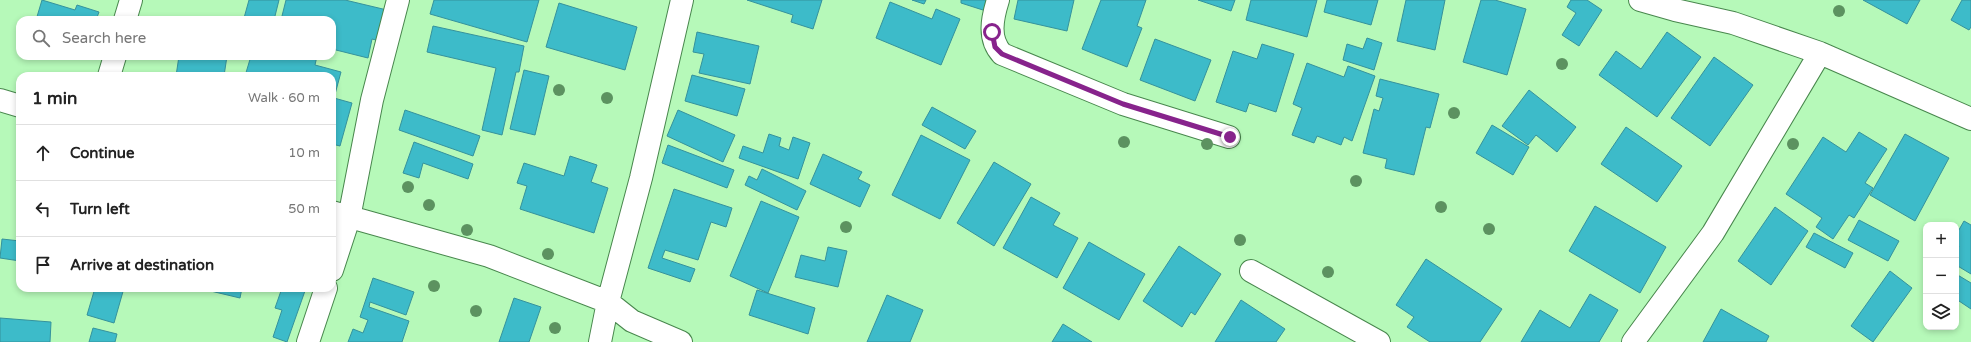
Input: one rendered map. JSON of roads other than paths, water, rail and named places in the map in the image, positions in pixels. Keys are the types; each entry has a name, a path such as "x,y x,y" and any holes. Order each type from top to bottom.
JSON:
{"street":[{"path":"126,16 131,0"},
{"path":"336,246 341,215 398,0"},
{"path":"600,342 608,302 641,178 682,0"},
{"path":"998,0 994,13 992,32 995,47 1002,54 1123,104 1230,137"},
{"path":"1640,0 1675,10 1733,23 1820,53 1971,119"},
{"path":"1633,342 1713,233 1820,53"},
{"path":"110,72 114,60"},
{"path":"0,100 16,105"},
{"path":"341,215 489,256 608,302 632,321 680,342"},
{"path":"1251,271 1379,342"},
{"path":"308,342 325,292"}]}
